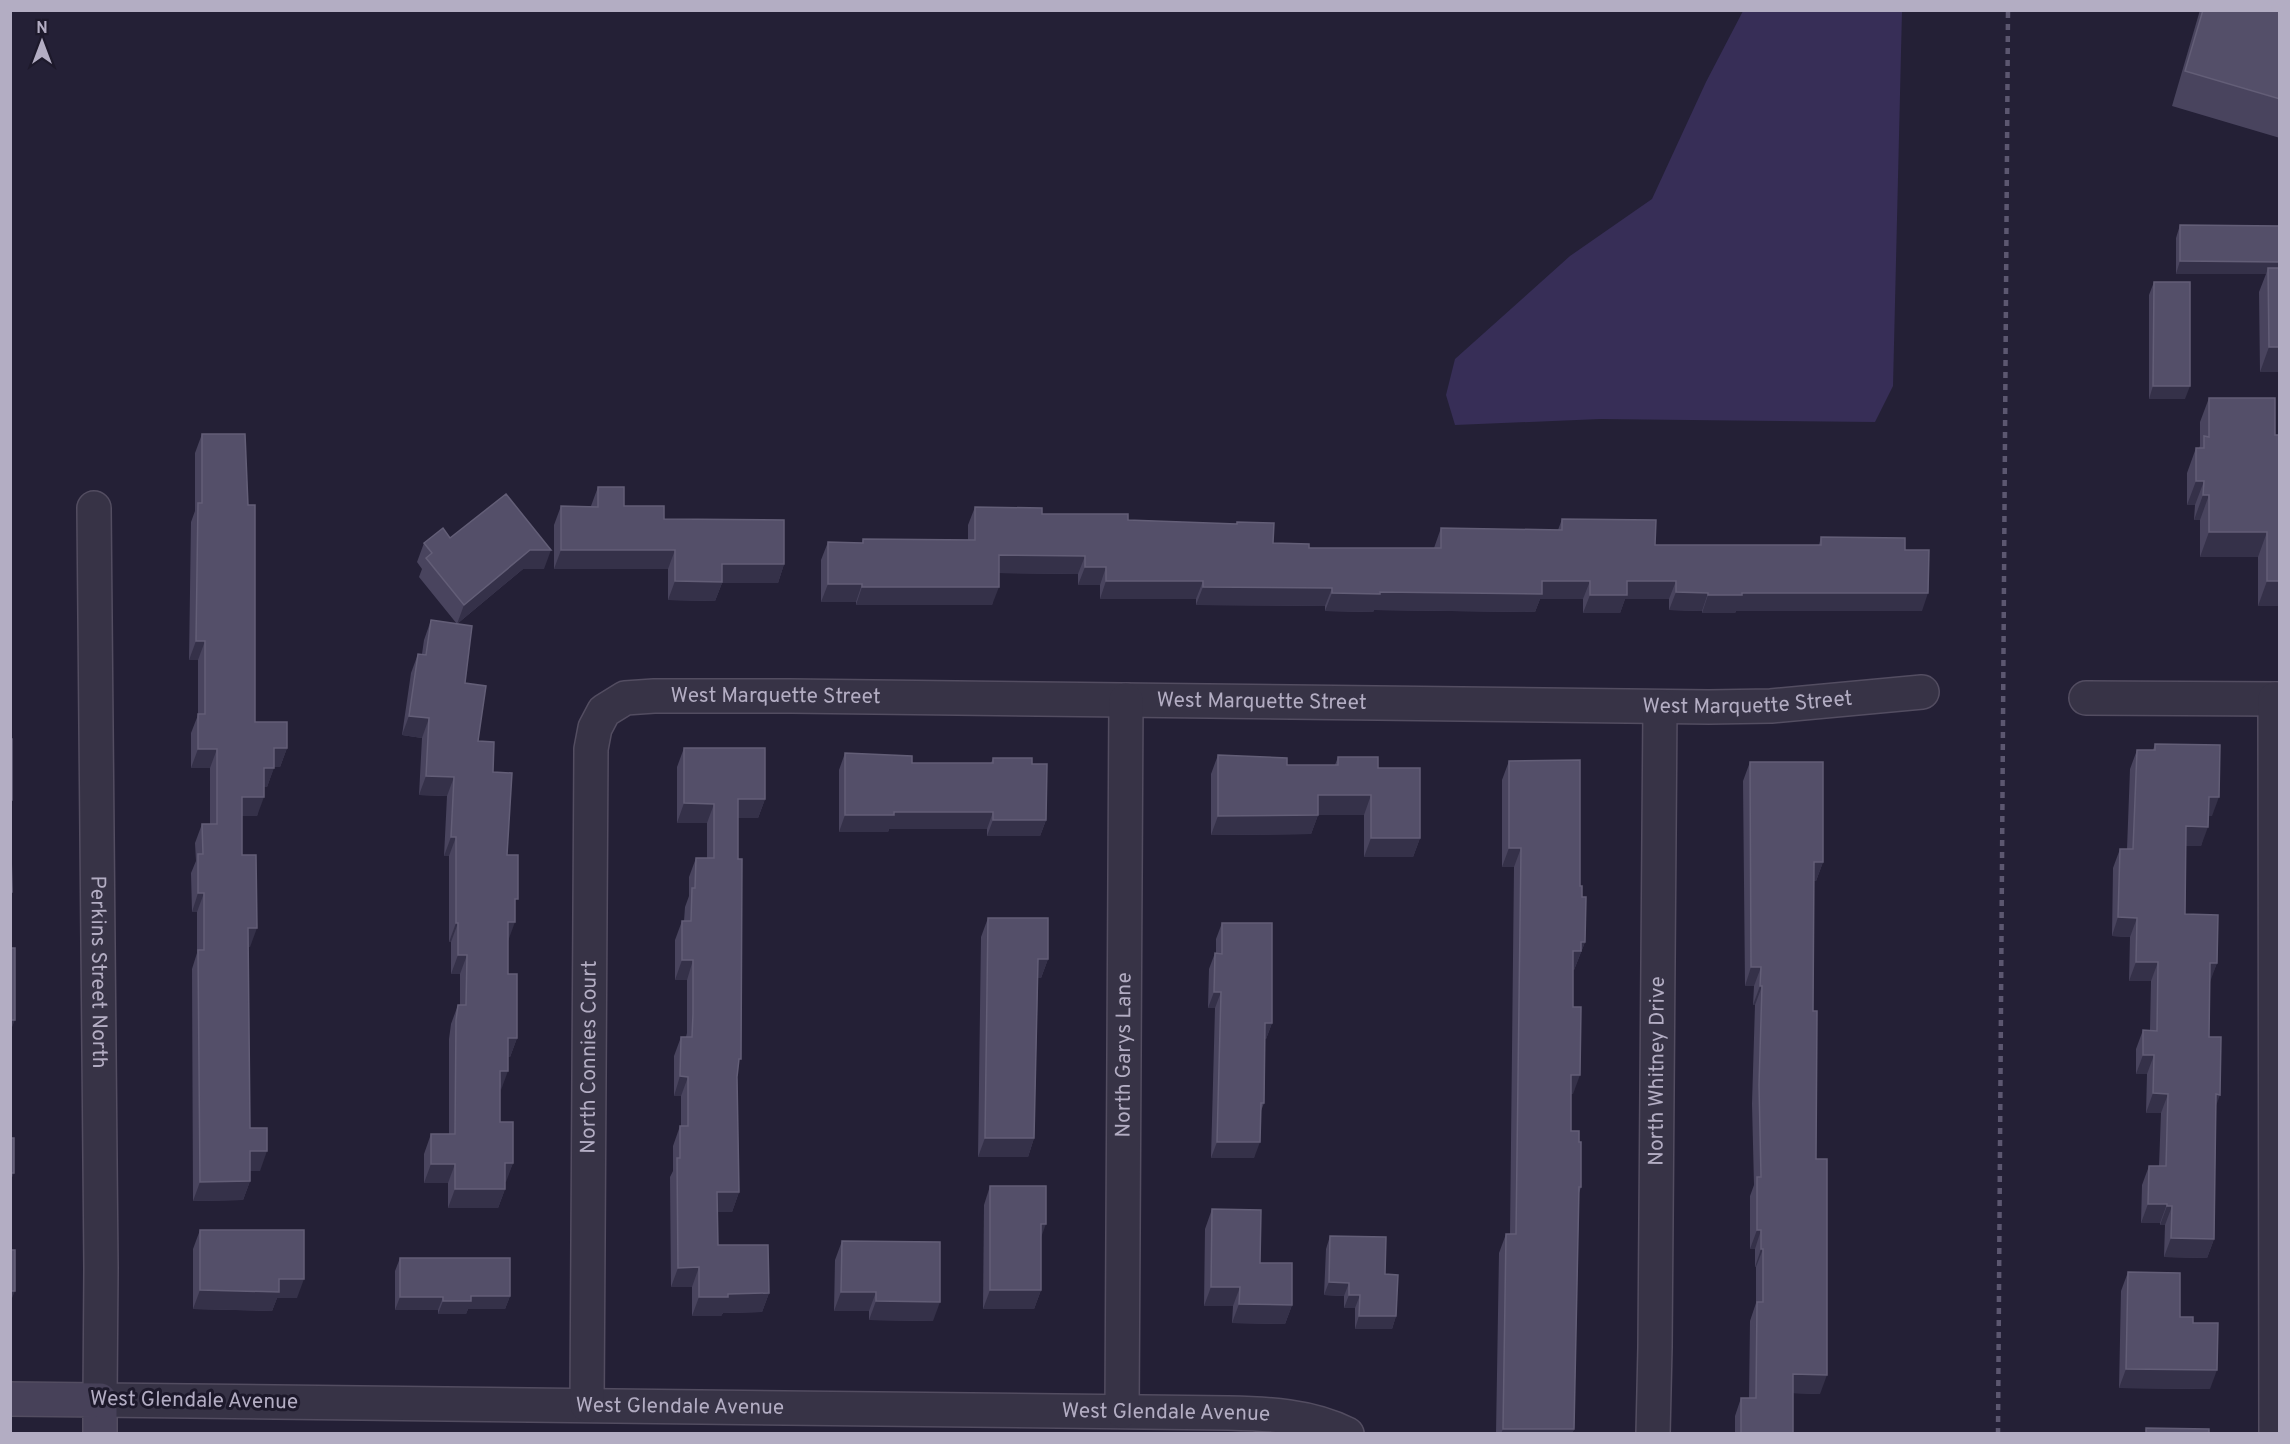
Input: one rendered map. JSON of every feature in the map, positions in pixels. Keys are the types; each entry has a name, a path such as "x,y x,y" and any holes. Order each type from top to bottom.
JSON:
{"street":[{"name":"Perkins Street North","path":"94,508 101,1268 100,1434"},
{"name":"West Marquette Street","path":"604,711 625,698 654,696 1660,707 1771,706 1922,692"},
{"path":"2086,698 2277,699 2276,1434"},
{"name":"North Garys Lane","path":"1122,1411 1126,700"},
{"name":"North Whitney Drive","path":"1653,1434 1660,707"},
{"name":"North Connies Court","path":"587,1405 591,749 595,728 604,711"},
{"name":"West Glendale Avenue","path":"10,1399 1275,1414 1308,1420 1347,1434"}],"shaded area":[{"path":"1743,11 1902,11 1893,386 1875,422 1600,419 1455,425 1446,395 1455,359 1570,256 1652,199 1706,82"}],"building":[{"path":"2203,10 2280,10 2280,99 2185,71"},
{"path":"2180,225 2280,226 2280,262 2180,261"},
{"path":"2268,268 2280,268 2280,347 2269,347"},
{"path":"2154,282 2190,282 2190,386 2153,386"},
{"path":"2209,398 2275,398 2275,435 2280,435 2280,581 2267,581 2267,532 2209,532 2209,495 2203,495 2204,481 2196,481 2196,448 2204,448 2204,436 2209,437"},
{"path":"202,434 245,434 248,505 255,505 255,722 287,722 287,748 274,748 274,768 264,768 264,797 242,797 242,855 256,855 257,928 248,928 250,1128 267,1128 267,1151 250,1151 250,1181 200,1182 198,950 204,950 204,893 198,893 198,854 203,854 202,824 217,824 217,749 198,749 198,714 205,714 205,641 196,641 198,503 202,503"},
{"path":"598,487 624,487 624,506 664,506 664,519 784,520 784,564 722,564 722,582 675,581 675,550 561,550 561,506 598,507"},
{"path":"506,494 551,550 530,550 464,605 426,558 432,553 424,543 443,528 450,538"},
{"path":"975,507 1042,508 1042,514 1128,514 1128,520 1274,523 1273,543 1309,544 1309,548 1441,548 1441,528 1562,530 1562,519 1656,520 1655,545 1821,545 1821,537 1905,538 1905,550 1929,550 1928,593 1708,595 1708,593 1676,592 1676,581 1627,581 1627,595 1590,595 1590,581 1542,581 1542,594 1332,593 1332,588 1203,587 1203,581 1106,581 1106,567 1085,567 1085,556 999,555 999,587 862,587 862,584 828,584 828,542 863,543 863,539 975,540"},
{"path":"431,620 472,626 465,683 486,686 478,741 494,742 493,772 512,773 507,855 518,855 518,899 515,899 515,922 508,922 508,974 517,974 517,1038 508,1038 508,1071 500,1071 500,1122 513,1122 513,1163 505,1163 505,1189 455,1189 455,1164 431,1164 431,1134 455,1134 456,1020 458,1005 466,1005 467,955 458,955 456,837 451,837 454,777 426,776 429,718 409,716 418,654 426,655"},
{"path":"10,739 12,739 12,800 10,800"},
{"path":"2155,744 2220,745 2219,797 2209,797 2208,827 2186,826 2185,914 2218,915 2217,963 2210,963 2209,1037 2221,1037 2220,1095 2216,1094 2214,1239 2171,1238 2172,1206 2148,1204 2149,1166 2166,1166 2168,1094 2153,1093 2154,1055 2143,1055 2143,1030 2157,1031 2158,962 2136,962 2137,918 2118,917 2120,849 2133,849 2137,750 2155,750"},
{"path":"684,748 765,748 765,799 738,799 738,859 742,859 741,1059 739,1059 737,1077 739,1192 717,1192 718,1245 768,1245 769,1293 699,1297 699,1267 678,1268 677,1158 680,1158 680,1126 688,1126 688,1077 680,1076 681,1037 692,1037 693,1014 693,960 682,960 682,921 691,921 696,858 714,858 714,804 684,803"},
{"path":"845,753 912,756 912,763 993,763 993,758 1032,758 1032,764 1047,764 1046,820 993,820 993,812 894,812 894,815 845,815"},
{"path":"1218,755 1287,758 1287,765 1338,765 1338,757 1378,757 1378,768 1420,768 1420,838 1371,838 1371,795 1318,795 1318,815 1218,816"},
{"path":"1580,760 1580,886 1582,886 1582,897 1586,897 1585,942 1581,942 1581,951 1573,951 1573,1007 1581,1007 1580,1075 1571,1075 1571,1131 1579,1131 1579,1142 1581,1142 1574,1429 1503,1429 1506,1234 1516,1234 1521,848 1509,848 1509,761"},
{"path":"1750,762 1823,762 1823,862 1814,862 1813,1011 1817,1011 1816,1159 1827,1159 1827,1375 1793,1374 1793,1434 1741,1434 1741,1398 1756,1398 1757,1302 1763,1302 1763,1249 1761,1249 1761,1230 1757,1230 1757,1177 1761,1177 1759,1085 1762,986 1760,986 1761,967 1751,967"},
{"path":"11,854 12,892 10,892"},
{"path":"988,918 1048,918 1048,959 1038,959 1034,1138 985,1138"},
{"path":"1222,923 1272,923 1272,1023 1265,1023 1264,1103 1261,1103 1260,1142 1217,1142 1221,992 1214,992 1215,953 1222,954"},
{"path":"10,948 15,948 15,1020 10,1020"},
{"path":"10,1138 14,1138 14,1173 10,1173"},
{"path":"990,1186 1046,1186 1046,1224 1041,1224 1041,1290 990,1290"},
{"path":"1212,1209 1261,1210 1260,1263 1292,1263 1292,1305 1239,1304 1240,1287 1211,1287"},
{"path":"200,1230 304,1230 304,1279 279,1279 279,1292 200,1290"},
{"path":"1330,1236 1386,1237 1385,1274 1398,1275 1396,1316 1359,1316 1360,1295 1349,1295 1349,1283 1329,1282"},
{"path":"842,1241 940,1242 940,1302 876,1301 876,1292 841,1292"},
{"path":"10,1250 15,1250 15,1291 10,1291"},
{"path":"400,1258 510,1258 510,1296 471,1296 471,1301 443,1301 443,1297 400,1297"},
{"path":"2128,1272 2180,1273 2180,1317 2193,1317 2193,1323 2218,1323 2217,1370 2126,1369"},
{"path":"2146,1428 2209,1429 2209,1434 2146,1434"}],"railway":[{"path":"1998,1434 2008,10"}]}
